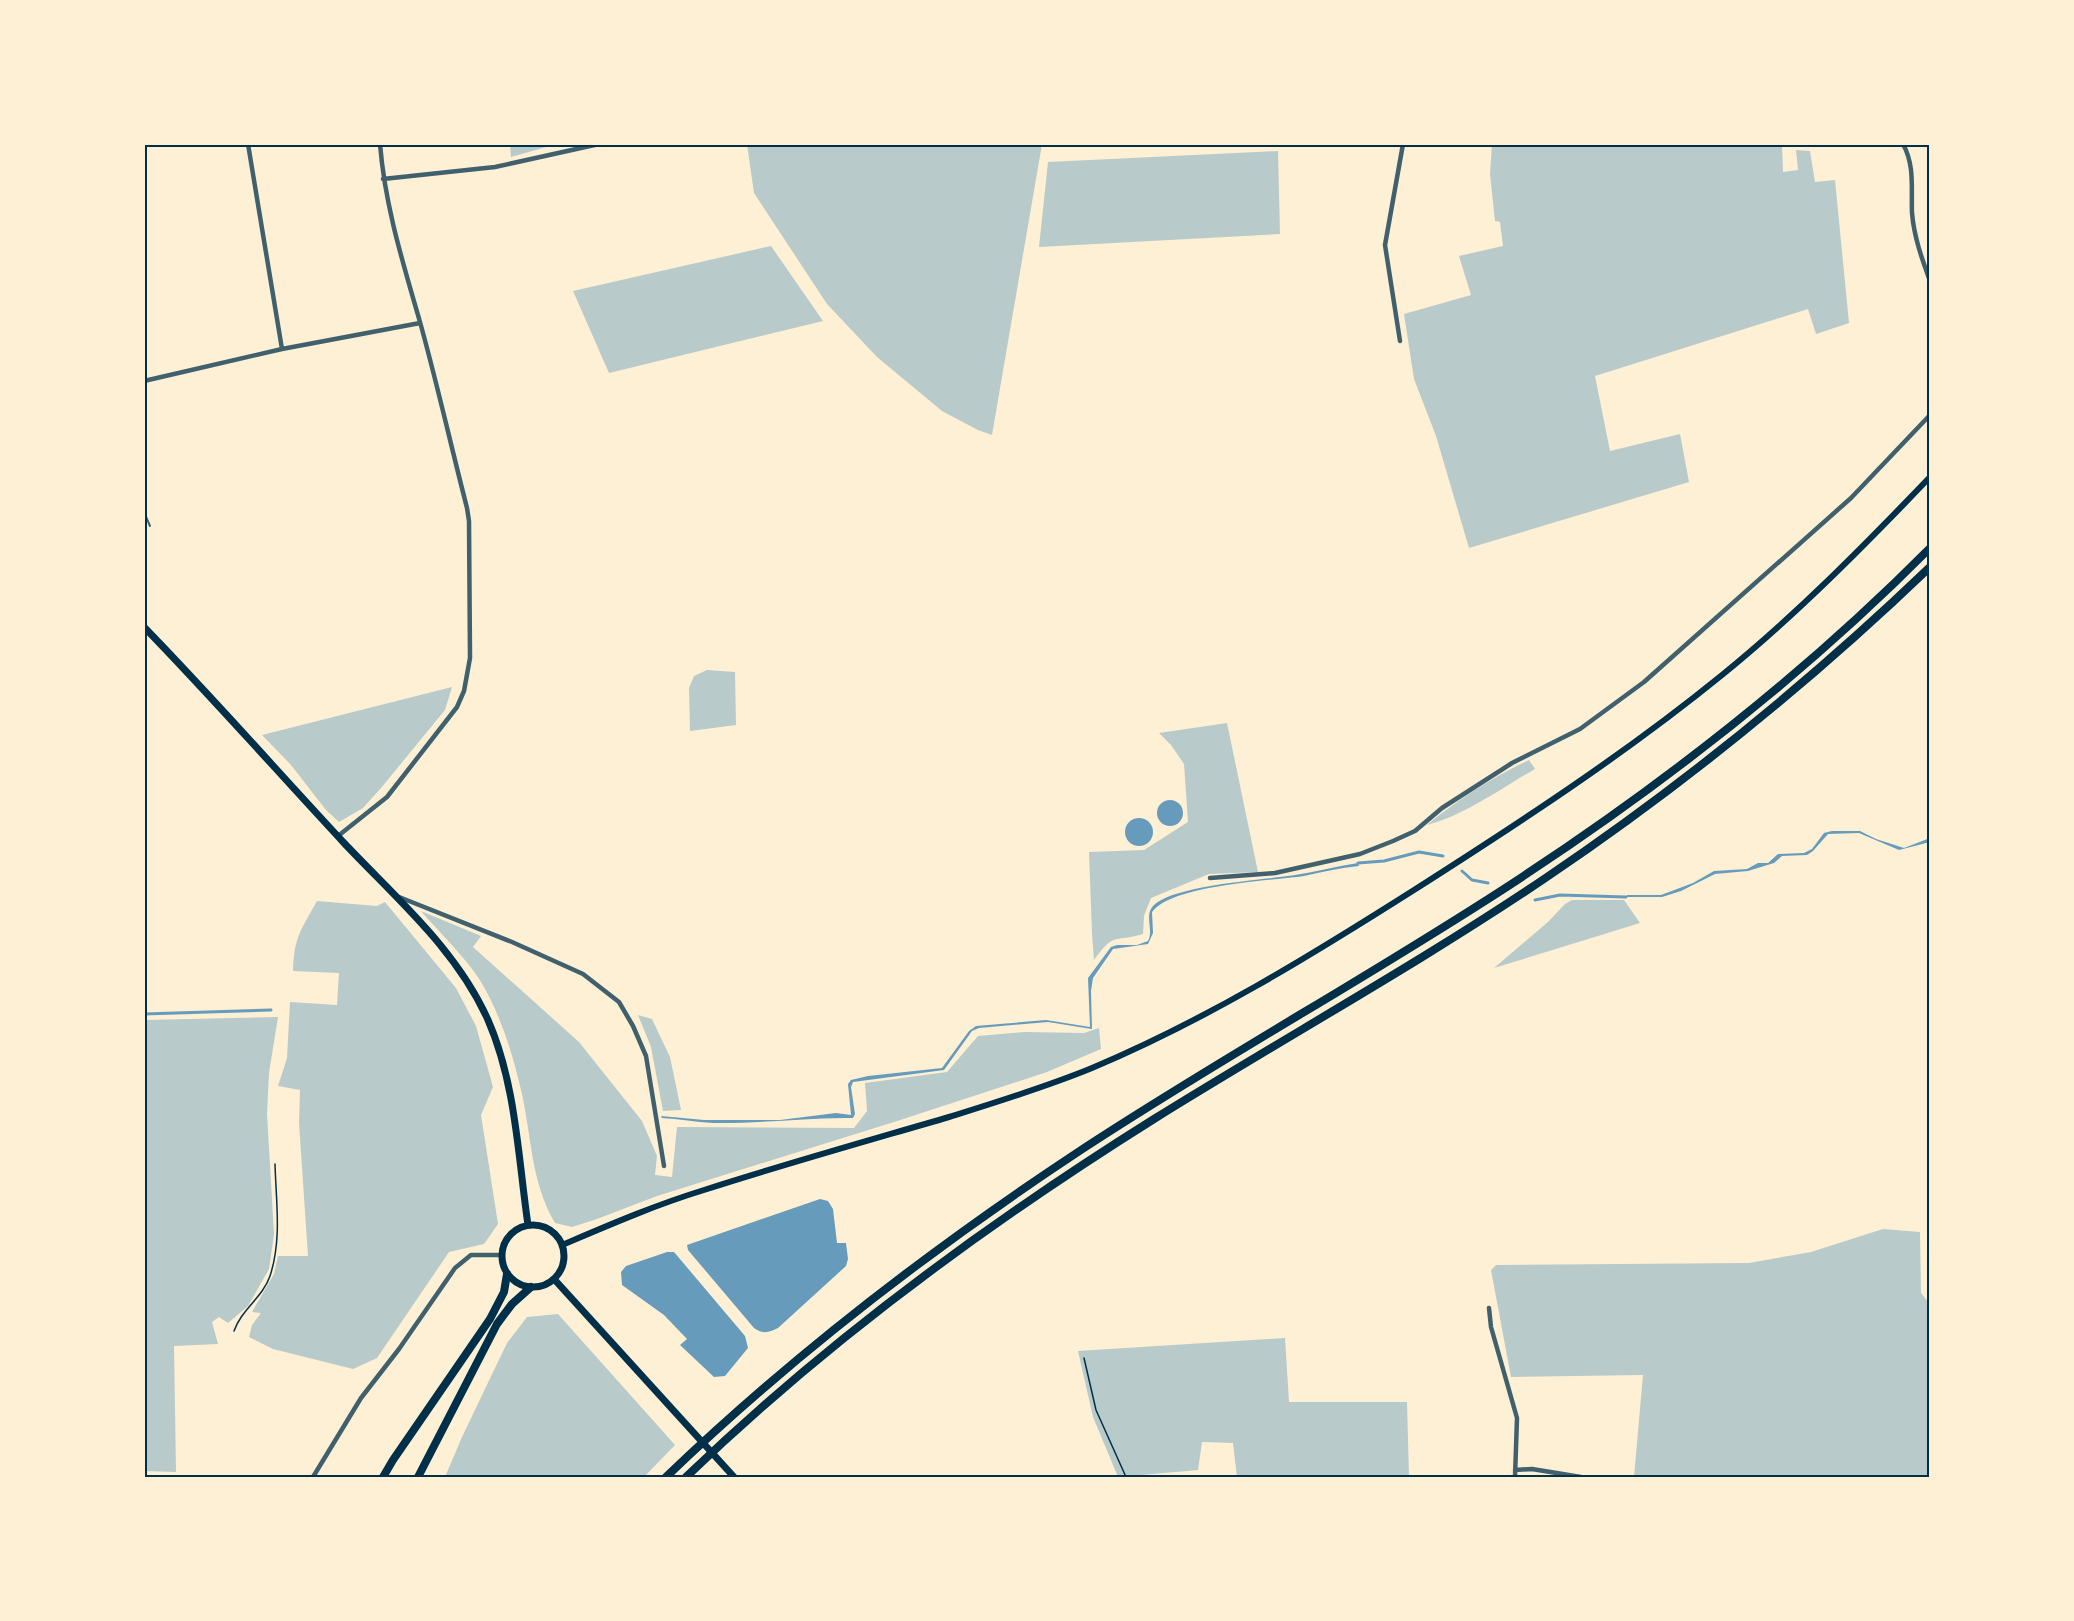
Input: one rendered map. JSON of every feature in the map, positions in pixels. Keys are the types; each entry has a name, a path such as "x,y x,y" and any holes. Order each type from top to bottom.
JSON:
{"highway":[{"path":"666,1477 794,1363 913,1268 1037,1179 1149,1106 1524,876 1664,777 1783,682 1855,619 1930,548"},
{"path":"686,1477 854,1331 1011,1214 1151,1121 1543,880 1637,814 1788,696 1930,567"},
{"path":"383,1477 490,1319 504,1292 507,1274"},
{"path":"418,1477 497,1324 512,1304 531,1287"}],"main road":[{"path":"562,1245 698,1191 1020,1095 1092,1068 1228,1003 1304,960 1491,841 1677,710 1724,673 1817,590 1930,477"},
{"path":"144,627 396,896 448,955 470,986 489,1022 499,1049 511,1102 528,1225"},
{"path":"528,1225 545,1227 558,1237 562,1245 563,1263 554,1279 548,1284 531,1287 520,1285 507,1274 501,1255 505,1241 515,1230 528,1225"},
{"path":"554,1279 734,1477"}],"street":[{"path":"248,144 282,350"},
{"path":"338,836 387,796 457,707 464,691 470,658 467,508 420,323 393,229 383,179 380,144"},
{"path":"383,179 495,167 599,144"},
{"path":"1400,341 1385,245 1403,144"},
{"path":"1903,144 1909,155 1911,166 1912,213 1915,231 1930,281"},
{"path":"144,381 282,350 420,323"},
{"path":"1210,878 1275,873 1360,854 1393,841 1415,831 1442,808 1512,764 1580,729 1644,682 1851,498 1930,415"},
{"path":"396,896 512,942 583,974 619,1002 646,1056 664,1166"},
{"path":"313,1477 361,1398 399,1349 455,1268 471,1255 501,1255"},
{"path":"1489,1308 1491,1327 1517,1418 1515,1477"},
{"path":"1515,1470 1532,1469 1581,1477"}],"lane":[{"path":"144,512 150,526"}],"path":[{"path":"234,1331 238,1319 269,1278 278,1236 275,1164"},
{"path":"1084,1358 1096,1410 1125,1477"}],"shaded area":[{"path":"510,144 557,144 511,157"},
{"path":"747,144 1042,144 992,435 942,411 877,357 827,304 754,193"},
{"path":"1492,144 1782,144 1783,172 1798,170 1796,150 1810,151 1815,182 1835,180 1849,323 1816,334 1808,309 1595,376 1610,451 1680,434 1689,482 1469,548 1436,436 1414,379 1404,314 1471,295 1459,256 1503,246 1500,222 1495,221 1490,174"},
{"path":"1278,151 1280,234 1039,247 1048,162"},
{"path":"771,246 823,321 609,373 573,291"},
{"path":"707,670 735,672 736,725 690,731 689,688 694,676"},
{"path":"452,687 445,710 381,788 363,808 339,822 326,810 291,765 262,735"},
{"path":"1227,723 1258,872 1209,874 1151,898 1144,916 1143,934 1111,941 1094,960 1089,852 1144,850 1188,822 1184,764 1171,745 1159,733"},
{"path":"1529,760 1535,769 1469,808 1427,825 1476,790"},
{"path":"1572,900 1624,900 1640,923 1494,968 1548,922 1565,904"},
{"path":"317,901 377,906 385,902 456,988 476,1026 493,1087 481,1115 498,1224 484,1244 449,1252 377,1358 353,1369 273,1349 249,1337 252,1325 261,1313 252,1312 274,1274 278,1256 308,1256 299,1123 300,1090 278,1086 287,1058 290,1002 337,1005 339,973 293,971 297,942"},
{"path":"421,911 481,936 473,947 579,1042 642,1121 657,1156 655,1175 672,1177 677,1127 854,1128 867,1111 865,1083 947,1072 978,1036 1025,1032 1084,1033 1099,1028 1101,1049 1047,1072 657,1196 572,1227 555,1223 541,1191 518,1076 494,1008 481,982 469,965"},
{"path":"638,1015 652,1019 670,1057 681,1110 663,1111 651,1047"},
{"path":"278,1017 269,1073 267,1114 274,1234 269,1269 248,1306 228,1323 219,1317 212,1322 218,1344 174,1346 176,1472 144,1471 144,1020"},
{"path":"1883,1229 1920,1232 1921,1293 1930,1304 1930,1477 1634,1477 1643,1375 1511,1377 1491,1270 1496,1265 1749,1263 1811,1252"},
{"path":"558,1314 675,1445 644,1477 445,1477 507,1343 527,1317"},
{"path":"1285,1338 1289,1402 1407,1402 1409,1477 1237,1477 1233,1443 1202,1442 1198,1470 1118,1477 1093,1417 1078,1351"}],"water":[{"path":"1170,800 1179,804 1183,813 1179,822 1170,826 1161,822 1157,813 1161,804"},
{"path":"1139,818 1149,822 1153,832 1149,842 1139,846 1129,842 1125,832 1129,822"},
{"path":"1860,831 1904,848 1930,838 1930,842 1899,850 1859,833 1828,834 1807,855 1782,856 1774,863 1748,871 1715,874 1681,891 1662,897 1626,897 1627,895 1661,895 1693,883 1714,871 1747,869 1758,863 1768,863 1778,854 1804,853 1812,849 1824,833"},
{"path":"1358,863 1359,866 1304,876 1200,890 1163,903 1152,912 1153,933 1148,944 1113,949 1093,978 1092,1029 1048,1022 979,1028 972,1031 944,1070 853,1082 851,1087 855,1114 853,1118 713,1123 662,1118 661,1116 704,1120 780,1120 836,1113 851,1115 848,1084 851,1080 942,1068 969,1031 976,1026 1046,1020 1090,1027 1088,978 1111,947 1137,945 1148,941 1150,910 1163,899 1198,888 1295,875"},
{"path":"820,1199 828,1201 833,1209 837,1243 846,1243 848,1259 846,1266 778,1328 766,1332 757,1330 688,1250 687,1245"},
{"path":"667,1252 674,1252 745,1336 748,1348 725,1376 714,1377 680,1345 687,1339 664,1315 622,1285 621,1272 626,1266"}],"waterway":[{"path":"1358,863 1384,861 1419,852 1443,856"},
{"path":"1462,871 1472,880 1488,883"},
{"path":"1535,900 1560,895 1626,897"},
{"path":"144,1014 271,1010"}]}
